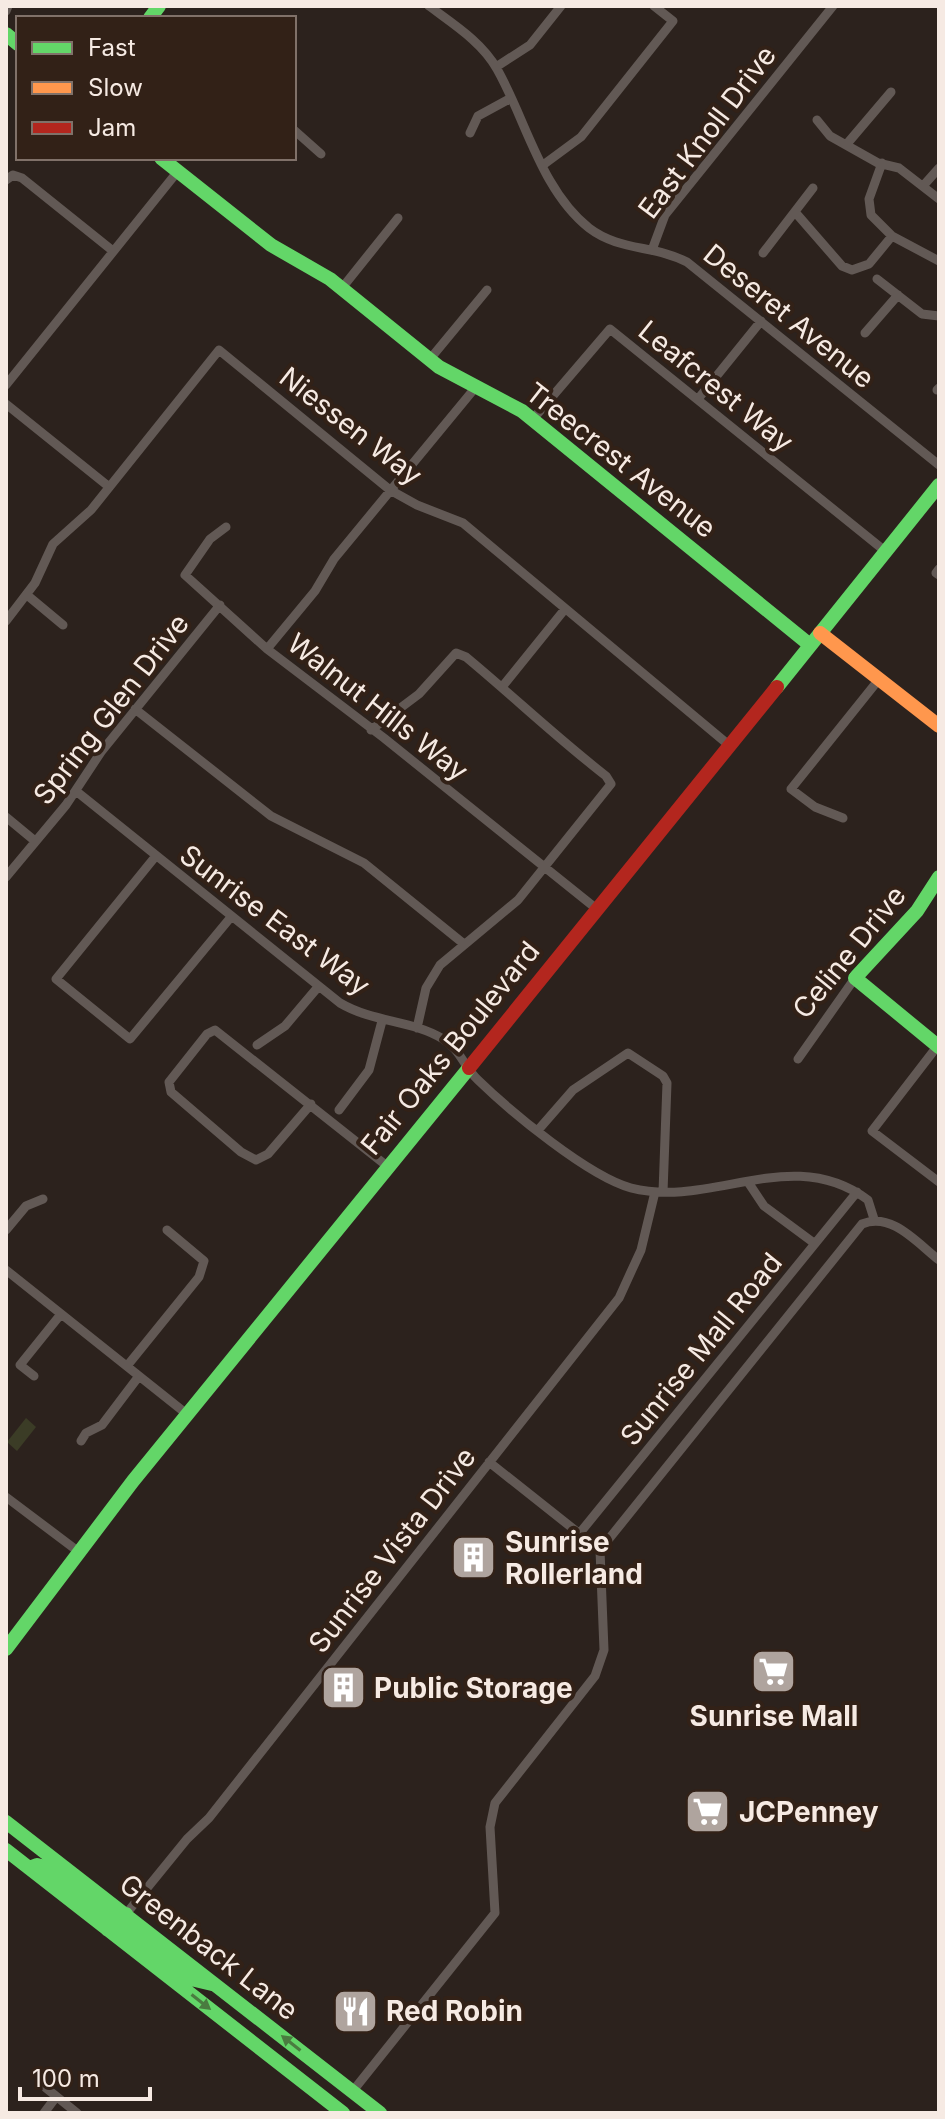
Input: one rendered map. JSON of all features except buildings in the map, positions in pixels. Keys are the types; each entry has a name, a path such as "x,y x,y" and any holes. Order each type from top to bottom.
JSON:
{"main road":[{"name":"Treecrest Avenue","path":"164,160 271,245 342,288 430,359 475,388 510,403 533,419 810,645"},
{"name":"Fair Oaks Boulevard","path":"6,1649 79,1552 467,1066 598,910 885,551 937,491"},
{"path":"820,633 939,726"},
{"name":"Celine Drive","path":"855,978 917,911 939,877"},
{"path":"855,978 938,1046"},
{"name":"Greenback Lane","path":"6,1822 380,2113"},
{"name":"Greenback Lane","path":"6,1850 339,2112"},
{"path":"29,1868 37,1865 48,1868 109,1916 126,1914"},
{"path":"108,1930 122,1928 191,1979 216,1985"},
{"path":"339,2112 352,2092"}],"street":[{"name":"Deseret Avenue","path":"429,6 478,45 496,67 543,165 566,205 586,226 621,246 652,250 687,262 939,465"},
{"path":"496,67 530,45 561,6"},
{"path":"543,165 581,137 673,21 654,6"},
{"name":"East Knoll Drive","path":"652,250 665,215 833,6"},
{"path":"846,145 891,92"},
{"path":"470,133 478,116 511,98"},
{"path":"817,120 823,130 846,145 899,168 939,199"},
{"path":"296,132 321,154"},
{"path":"882,163 869,199 871,215 892,236 939,261"},
{"path":"923,186 939,168"},
{"path":"6,385 178,171"},
{"path":"6,180 13,175 22,178 113,251"},
{"path":"763,253 813,188"},
{"path":"795,212 842,266 852,270 869,264 892,236"},
{"path":"342,288 398,218"},
{"path":"877,279 925,316 939,316"},
{"path":"430,359 487,290"},
{"path":"865,333 898,295"},
{"path":"698,399 761,321"},
{"name":"Leafcrest Way","path":"533,419 610,329 885,551"},
{"name":"Niessen Way","path":"6,621 27,595 53,544 91,510 219,350 390,490 417,505 463,523 730,746"},
{"path":"267,649 390,490 475,388"},
{"path":"6,404 108,486"},
{"name":"Walnut Hills Way","path":"226,527 210,539 185,575 267,649 598,910"},
{"path":"27,595 63,625"},
{"name":"Spring Glen Drive","path":"6,877 76,791 135,709 220,605"},
{"path":"502,687 565,609"},
{"path":"371,730 419,694 456,653 466,657 502,687 611,784 503,915 449,955 431,977 417,1028"},
{"path":"843,818 815,807 791,789 880,678"},
{"path":"135,709 271,816 364,863 464,944"},
{"name":"Sunrise East Way","path":"76,791 318,987 353,1011 417,1028 452,1045 476,1078 598,1174 628,1187 659,1192 748,1182 785,1174 824,1177 857,1192"},
{"path":"6,817 35,841"},
{"path":"155,857 56,979 130,1039 231,917"},
{"name":"Celine Drive","path":"798,1059 855,978"},
{"path":"257,1045 285,1026 318,987"},
{"path":"339,1110 369,1070 382,1021"},
{"path":"311,1104 268,1154 256,1160 241,1152 171,1092 169,1082 207,1034 215,1030 311,1104 387,1166"},
{"path":"938,1046 872,1131 939,1182"},
{"name":"Sunrise Vista Drive","path":"126,1914 187,1839 209,1818 619,1298 641,1250 659,1192 667,1083 663,1076 628,1053 573,1090 539,1129"},
{"path":"748,1182 764,1206 814,1243"},
{"path":"857,1192 870,1203 874,1219"},
{"name":"Sunrise Mall Road","path":"579,1534 857,1192"},
{"path":"6,1230 26,1206 43,1199"},
{"path":"352,2092 495,1913 490,1827 495,1803 595,1676 604,1650 600,1550 862,1224 874,1219 890,1222 939,1260"},
{"path":"127,1366 199,1277 204,1261 167,1230"},
{"path":"6,1270 188,1415"},
{"path":"34,1376 20,1365 61,1314"},
{"path":"81,1441 86,1433 102,1425 139,1376"},
{"path":"489,1462 600,1550"},
{"path":"6,1497 79,1552"},
{"path":"46,2088 77,2113"},
{"path":"44,2113 56,2097"}],"green space":[{"path":"26,1418 36,1427 17,1451 7,1442"}],"traffic: fast":[{"path":"152,16 159,6"},
{"path":"6,34 16,42"},
{"path":"164,160 271,245 330,279 439,367 522,411 810,645"},
{"path":"777,687 939,485"},
{"path":"939,877 917,911 855,978 939,1047"},
{"path":"6,1649 133,1481 469,1068"},
{"path":"6,1822 380,2113"},
{"path":"6,1850 343,2113"},
{"path":"29,1868 37,1865 48,1868 109,1916 126,1914"},
{"path":"108,1930 122,1928 191,1979 212,1984"}],"traffic: slow":[{"path":"820,633 939,726"}],"traffic: jam":[{"path":"469,1068 777,687"}],"place":[{"name":"Sunrise Rollerland","path":"474,1558"},
{"name":"Sunrise Mall","path":"774,1672"},
{"name":"Public Storage","path":"343,1688"},
{"name":"JCPenney","path":"708,1812"},
{"name":"Red Robin","path":"355,2011"}]}
